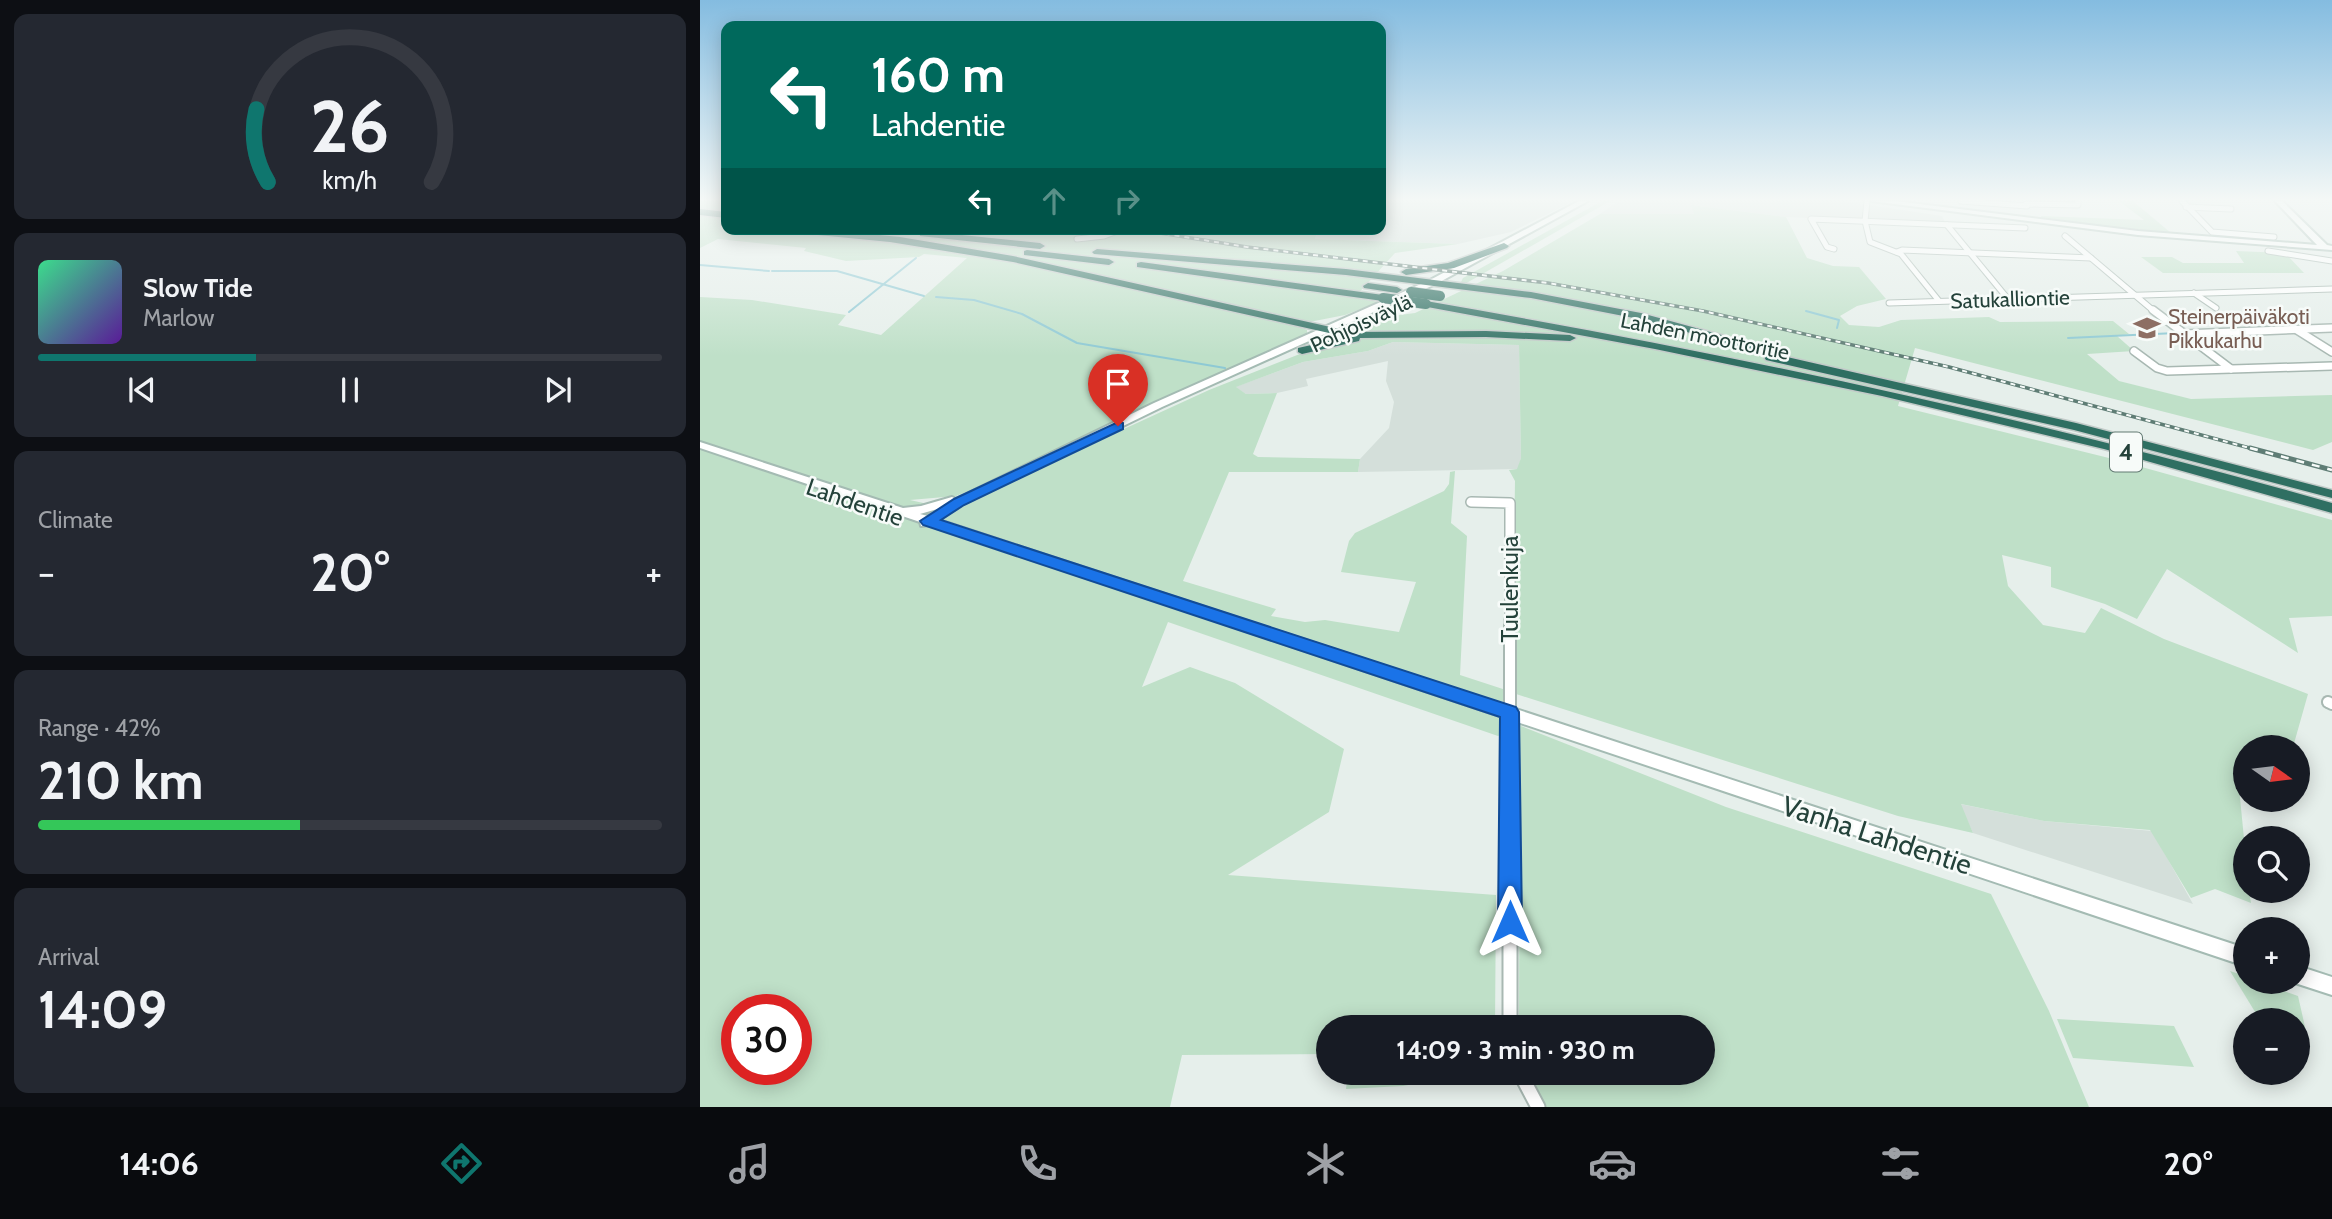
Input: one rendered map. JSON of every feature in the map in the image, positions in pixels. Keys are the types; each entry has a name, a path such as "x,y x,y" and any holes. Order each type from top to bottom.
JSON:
{"highway":[{"path":"974,253 1013,259 1334,332 1396,336"},
{"name":"4","path":"1018,253 1397,290 1439,288 1517,314"},
{"name":"4","path":"1102,253 1303,281 1383,298 1517,314"},
{"path":"1105,253 1383,273 1427,270 1486,253"},
{"path":"1331,271 1612,310 1877,380"},
{"name":"Lahden moottoritie","path":"1517,314 2074,438 2332,508"},
{"name":"Lahden moottoritie","path":"1517,314 1877,380"},
{"path":"1298,324 1312,329 1315,332 1312,337"},
{"path":"1302,350 1351,340 1396,336 1486,334 1566,338 1765,368"},
{"name":"4","path":"1877,380 2076,426 2332,495"}],"main road":[{"name":"Pohjoisväylä","path":"1439,288 1494,253"},
{"name":"Pohjoisväylä","path":"1118,426 1302,350 1334,332 1439,288 1506,253"},
{"name":"Pohjoisväylä","path":"924,522 959,502 1183,394 1312,337 1334,332"},
{"name":"Lahdentie","path":"700,445 1027,558 1046,560 1509,712"},
{"name":"Pohjoisväylä","path":"897,512 922,510 962,497 1057,455"},
{"name":"Lahdentie","path":"747,461 759,469 924,522"},
{"name":"Pohjoisväylä","path":"924,522 962,497"},
{"name":"Vanha Lahdentie","path":"1509,712 2233,953"},
{"path":"2310,979 2332,986"}],"street":[{"path":"1897,253 1939,301"},
{"path":"1964,253 2091,258"},
{"path":"1972,253 1987,278 2008,299"},
{"path":"2085,253 2132,295 2231,369"},
{"path":"2290,253 2332,261"},
{"name":"Satukalliontie","path":"1889,303 2332,289"},
{"path":"2194,293 2216,308"},
{"path":"2184,334 2332,328"},
{"path":"2296,329 2332,352"},
{"path":"2134,351 2157,368 2167,371 2332,366"},
{"name":"Tuulenkuja","path":"1471,502 1510,503 1509,712"},
{"path":"1509,712 1510,1015"},
{"path":"1526,1085 1538,1107"}],"shaded area":[{"path":"1393,342 1519,345 1521,458 1518,469 1358,472 1360,459 1389,428 1394,402 1386,381 1388,361 1306,379 1308,386 1277,393 1246,394 1235,387 1303,362 1368,351"},
{"path":"1960,804 2044,821 2152,831 2193,904 1973,833"}],"green space":[{"path":"811,253 1397,253 1354,298 1379,302 1345,315 1294,325 1307,330 1307,334 974,489 956,496 910,500 954,510 982,494 1209,390 1353,333 1384,317 1415,313 1503,271 1534,253 1804,253 1807,258 1833,266 1859,267 1886,299 1857,306 1840,316 1849,325 1879,327 1901,320 1989,317 2000,322 2113,321 2129,334 2117,336 2134,351 2087,354 2119,381 2191,399 2332,395 2332,442 2313,450 1915,348 1898,406 2113,459 2332,520 2332,616 2289,618 2298,653 2167,569 2137,619 2105,604 2051,587 2051,567 2002,555 2008,586 2043,625 2085,633 2101,608 2164,639 2308,694 2296,735 2233,735 2233,812 2241,812 2243,826 2233,826 2233,896 2215,889 2191,898 2150,830 2044,821 1961,804 1973,833 1898,816 1513,693 1521,726 1726,807 1991,894 2049,1011 2089,1107 1545,1107 1535,1085 1715,1085 1715,1015 1519,1015 1520,726 1498,736 1168,622 1142,687 1190,667 1235,683 1344,749 1329,812 1228,875 1496,895 1495,1015 1316,1015 1316,1054 1182,1055 1170,1107 700,1107 700,297 752,300 846,315 838,325 881,335 967,258 924,254 919,257 846,261","holes":["1393,342 1519,345 1521,458 1517,469 1509,470 1515,481 1512,692 1460,675 1467,536 1451,523 1455,471 1450,472 1449,484 1444,491 1355,533 1349,541 1341,572 1416,582 1399,632 1325,620 1305,622 1271,616 1276,609 1183,581 1229,472 1358,472 1360,459 1258,457 1253,454 1277,393 1246,394 1236,387 1303,362 1368,351"]},
{"path":"1509,253 1520,253 1463,285 1460,284 1463,278"},
{"path":"2237,253 2285,253 2304,273 2163,273 2141,257 2172,257 2183,263 2244,263"},
{"path":"2244,994 2292,994 2298,996 2301,1008 2253,1008"},
{"path":"2057,1019 2174,1026 2194,1067 2073,1058"},
{"path":"1346,1085 1408,1085 1403,1086 1346,1089"}],"waterway":[{"path":"883,284 916,258"},
{"path":"700,265 769,271"},
{"path":"772,271 837,271 883,284"},
{"path":"849,312 883,284"},
{"path":"883,284 924,296"},
{"path":"936,297 974,300 1022,314 1077,343 1225,368"},
{"path":"1806,311 1839,320 1837,328"},
{"path":"2068,338 2176,333"}],"railway":[{"path":"1294,253 1548,283 1703,311 1949,367 2257,450"},
{"path":"2250,448 2332,470"}],"place":[{"name":"Steinerpäiväkoti Pikkukarhu","path":"2147,328"}],"route":[{"path":"1118,426 959,502 928,521 1509,712 1510,922"}]}
